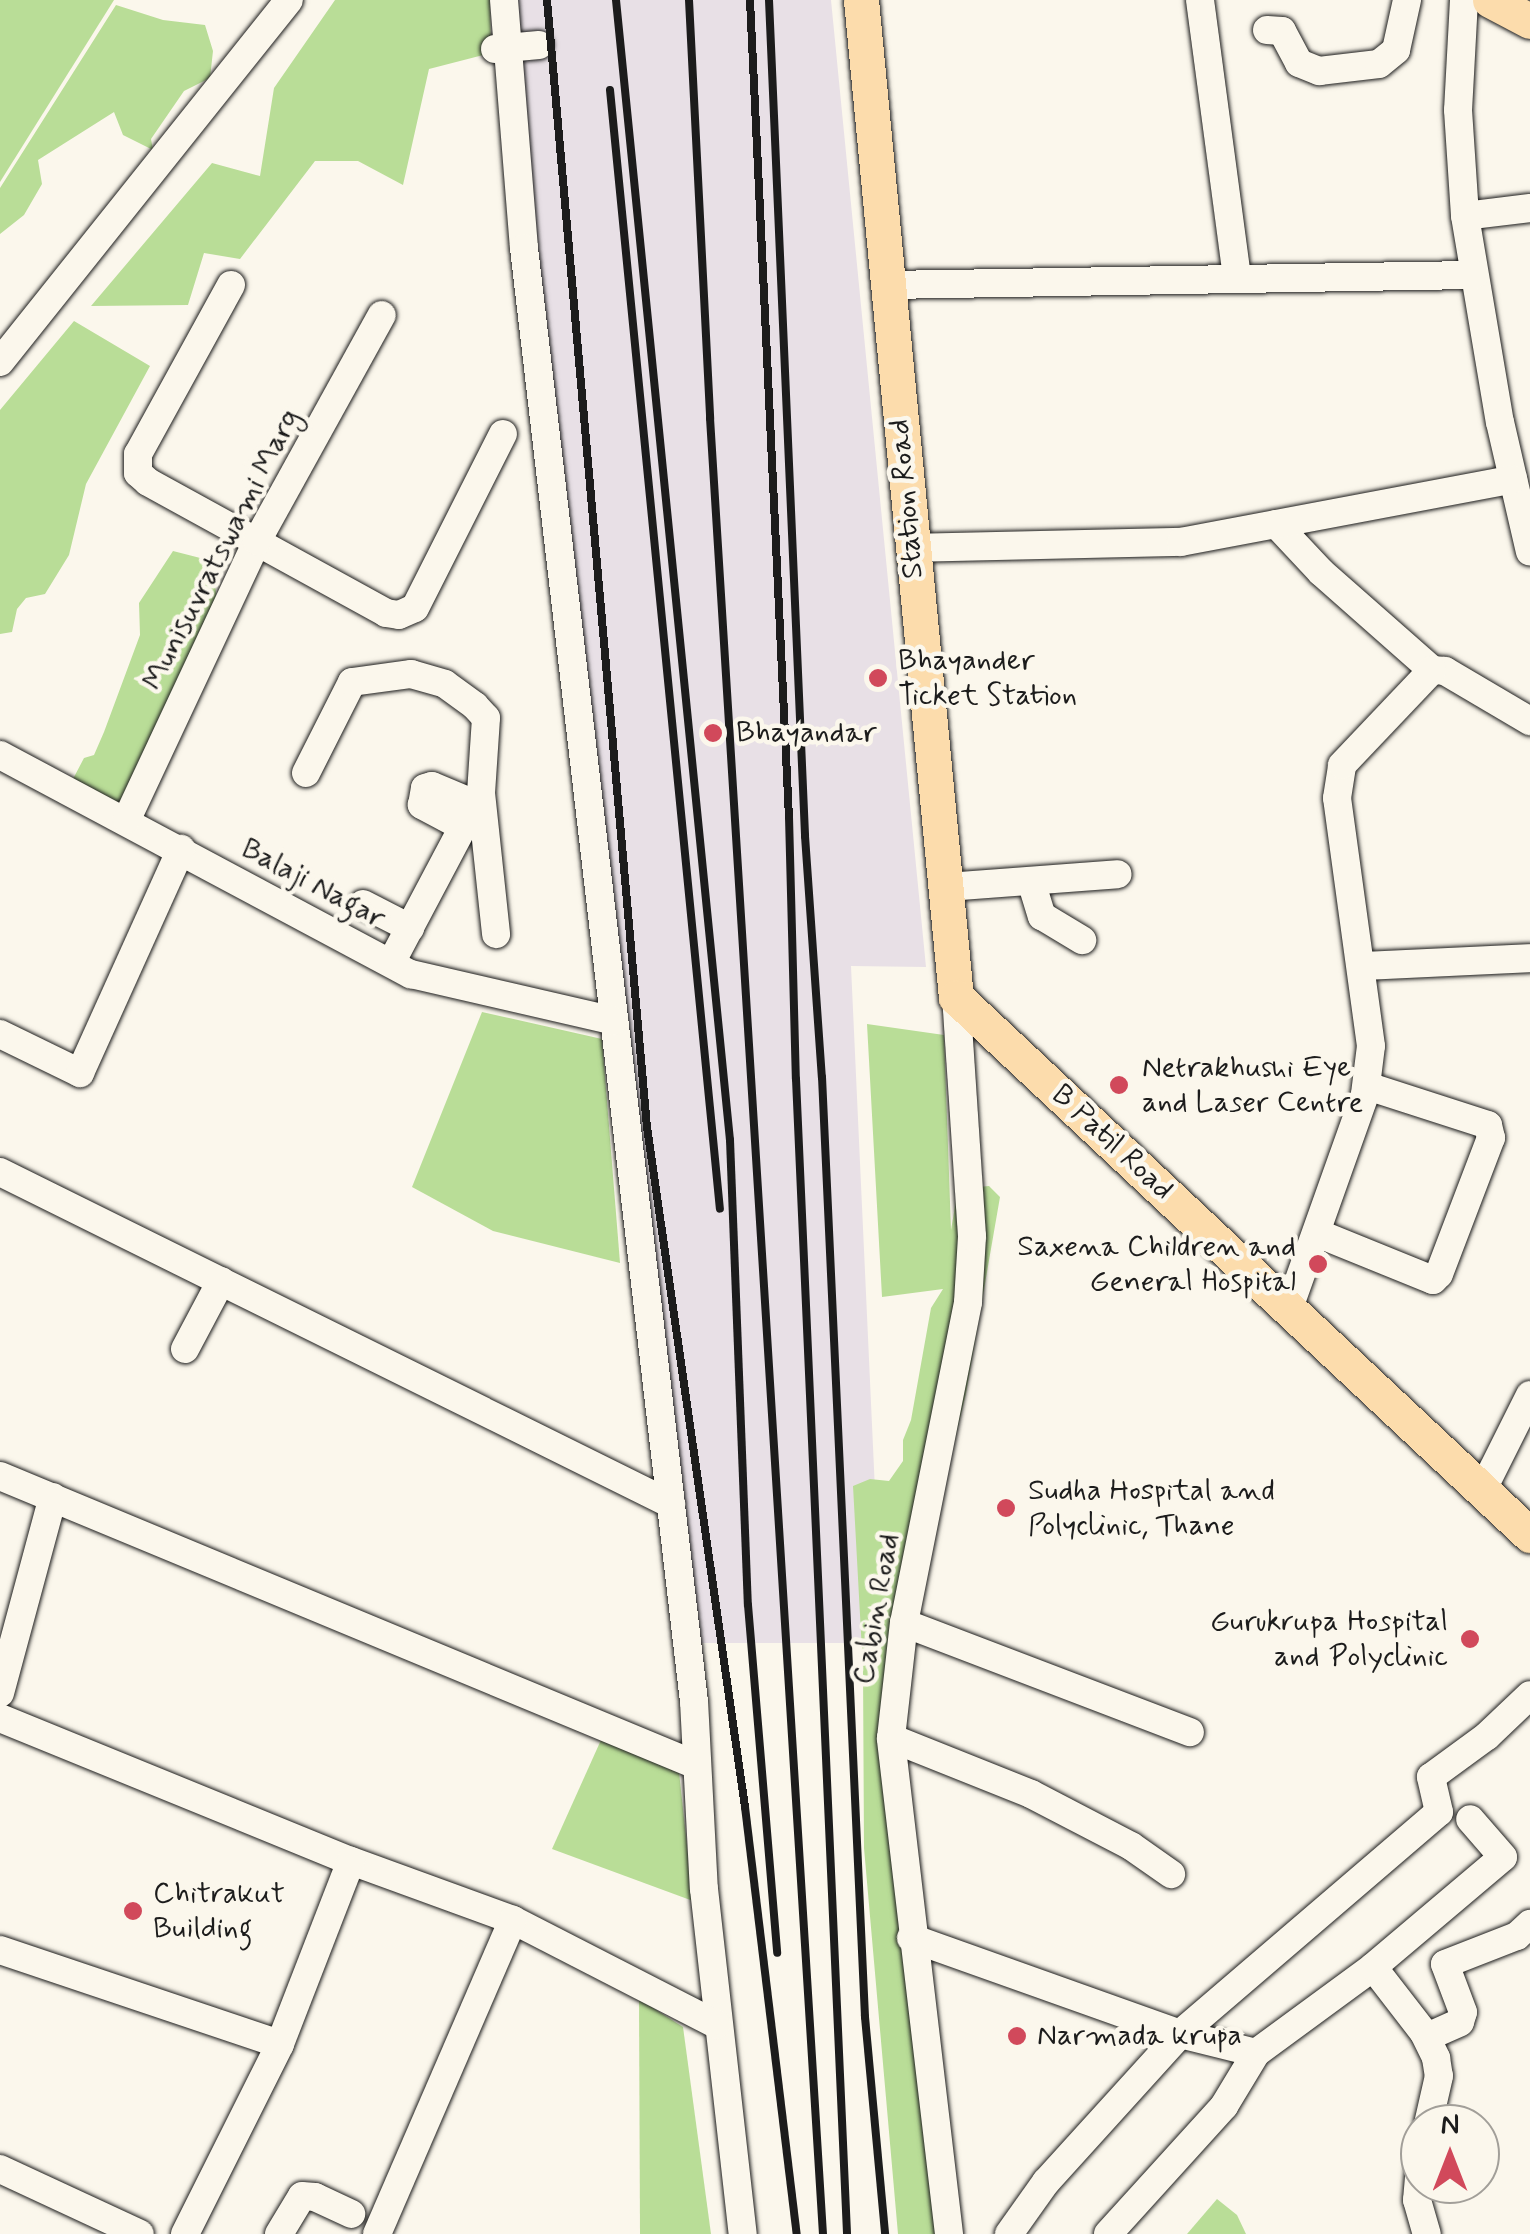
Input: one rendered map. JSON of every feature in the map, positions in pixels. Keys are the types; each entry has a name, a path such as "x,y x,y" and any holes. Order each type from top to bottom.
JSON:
{"main road":[{"name":"Station Road","path":"861,0 956,997"},
{"path":"1490,0 1530,21"},
{"name":"B Patil Road","path":"956,997 1530,1535"}],"street":[{"path":"0,362 289,0"},
{"path":"504,0 501,48 570,588 614,1021 694,1701 717,2025 743,2234"},
{"path":"1200,0 1237,279"},
{"path":"1267,30 1282,31 1299,62 1319,71 1379,64 1396,50 1407,0"},
{"path":"1464,0 1458,110 1466,216 1513,479 1530,552"},
{"path":"501,48 538,45"},
{"path":"1466,216 1530,208"},
{"path":"887,286 1474,274"},
{"path":"232,284 136,464 148,482 386,613 399,614 415,608 504,434"},
{"name":"Munisuvratswami Marg","path":"126,819 257,542 382,315"},
{"path":"911,548 1181,542 1513,479"},
{"path":"1276,524 1321,572 1432,670 1445,671 1530,720"},
{"path":"1290,1308 1367,1086 1371,1046 1336,798 1342,765 1432,670"},
{"path":"306,774 352,682 411,674 445,684 486,718 473,808 496,934"},
{"name":"Balaji Nagar","path":"0,756 126,819 411,974 614,1021"},
{"path":"391,963 473,808"},
{"path":"0,1034 80,1073 181,849"},
{"path":"947,886 1118,874"},
{"path":"1031,880 1042,916 1082,940"},
{"path":"363,904 410,928"},
{"path":"1362,966 1530,958"},
{"name":"Cabin Road","path":"949,2234 911,1938 891,1738 904,1623 968,1302 972,1236 956,997"},
{"path":"1317,1233 1433,1280 1440,1274 1491,1138 1488,1125 1367,1086"},
{"path":"0,1172 671,1504"},
{"path":"185,1349 221,1282"},
{"path":"1483,1488 1530,1396"},
{"path":"0,1476 696,1765"},
{"path":"0,1693 53,1497"},
{"path":"904,1623 1190,1732"},
{"path":"1009,2234 1046,2182 1180,2034 1439,1812 1431,1777 1488,1736 1530,1696"},
{"path":"0,1718 351,1861 512,1920 717,2025"},
{"path":"891,1738 1031,1794 1131,1846 1171,1874"},
{"path":"1108,2234 1224,2106 1256,2053 1373,1966 1503,1857 1470,1819"},
{"path":"185,2234 280,2044 351,1861"},
{"path":"377,2234 512,1920"},
{"path":"1427,2038 1460,2022 1462,2012 1445,1964 1517,1936 1530,1924"},
{"path":"911,1938 1180,2034 1256,2053"},
{"path":"0,1950 280,2044"},
{"path":"1373,1966 1427,2038 1438,2076 1432,2104"},
{"path":"0,2169 140,2234"},
{"path":"279,2234 302,2196 316,2197 351,2214"},
{"path":"1418,2204 1427,2234"}],"shaded area":[{"path":"507,0 831,0 926,967 851,966 882,1643 689,1643"}],"green space":[{"path":"0,0 114,0 0,182"},
{"path":"335,0 490,0 491,53 429,69 403,185 358,161 315,161 240,259 204,253 188,305 91,306 212,163 260,176 274,88"},
{"path":"116,5 163,20 205,25 213,51 210,78 184,91 151,139 153,150 123,135 114,112 38,160 42,184 24,215 0,234 0,188"},
{"path":"74,321 150,366 86,484 69,555 45,594 26,598 17,609 12,632 0,634 0,410"},
{"path":"173,551 212,561 217,600 121,806 73,779 84,758 94,755 104,732 140,635 139,603"},
{"path":"482,1012 602,1039 620,1263 493,1231 412,1187"},
{"path":"867,1024 944,1035 951,1230 958,1189 989,1186 1000,1197 966,1393 919,1590 899,1702 939,2234 898,2234 864,1848 863,1670 853,1486 870,1479 889,1481 903,1461 903,1440 911,1420 931,1308 943,1289 882,1297"},
{"path":"601,1740 679,1772 693,1901 552,1849"},
{"path":"639,1999 683,2027 711,2234 640,2234"},
{"path":"1217,2199 1237,2215 1246,2234 1187,2234"}],"railway":[{"path":"547,0 647,1127 745,1807 797,2234"},
{"path":"616,0 730,1140 748,1605 777,1953"},
{"path":"689,0 710,418 823,2234"},
{"path":"750,0 789,817 796,1079 847,2234"},
{"path":"769,0 805,836 822,1077 865,2017 885,2234"},
{"path":"610,90 720,1209"}],"place":[{"name":"Bhayander Ticket Station","path":"878,678"},
{"name":"Bhayandar","path":"713,733"},
{"name":"Netrakhushi Eye and Laser Centre","path":"1119,1085"},
{"name":"Saxena Children and General Hospital","path":"1318,1264"},
{"name":"Sudha Hospital and Polyclinic, Thane","path":"1006,1508"},
{"name":"Gurukrupa Hospital and Polyclinic","path":"1470,1639"},
{"name":"Chitrakut Building","path":"133,1911"},
{"name":"Narmada krupa","path":"1017,2036"}]}
